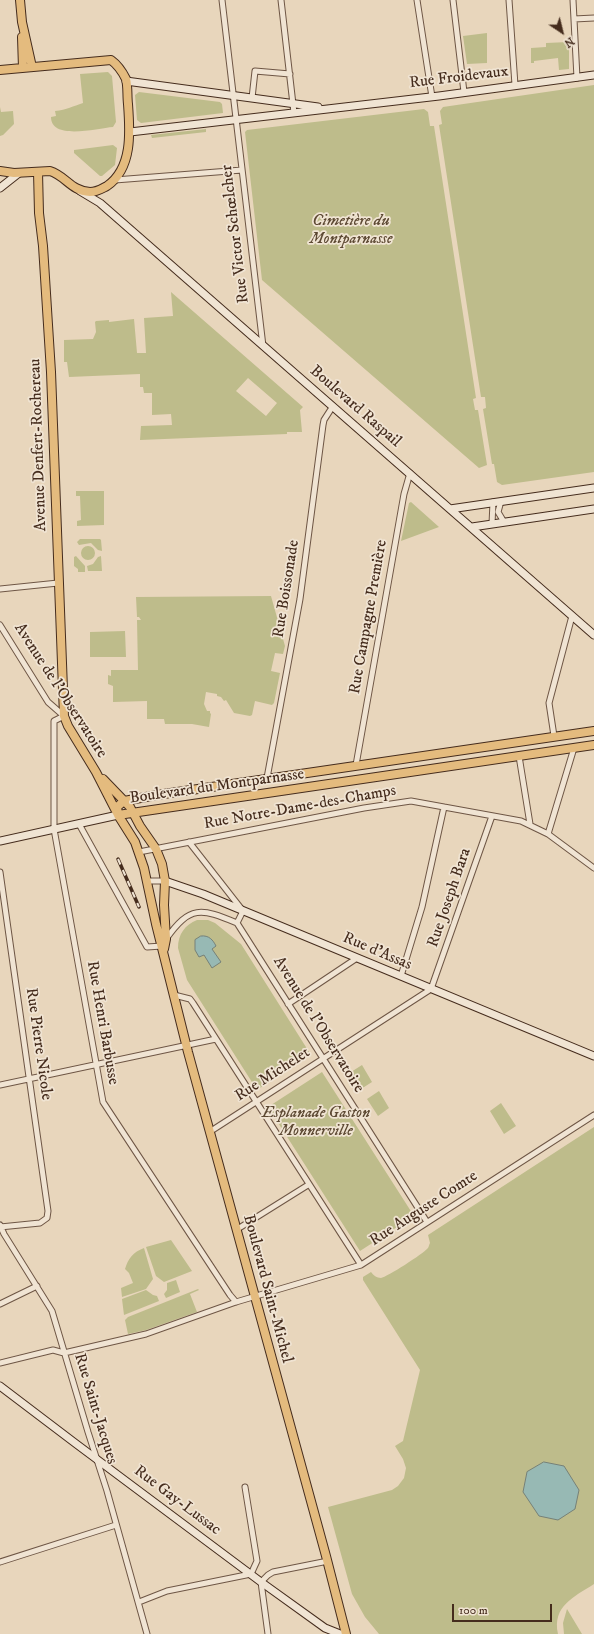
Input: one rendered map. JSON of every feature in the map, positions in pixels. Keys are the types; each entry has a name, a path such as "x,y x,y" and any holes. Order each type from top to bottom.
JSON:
{"main road":[{"path":"20,0 32,67"},
{"path":"22,15 23,68"},
{"path":"0,70 111,60 118,66 126,81 130,132 129,145 123,167 114,180 97,192 78,190 56,172 19,173 0,171"},
{"name":"Rue Froidevaux","path":"130,132 432,97 594,75"},
{"name":"Rue Froidevaux","path":"126,81 328,108"},
{"name":"Avenue Denfert-Rochereau","path":"38,172 39,213 43,246 51,372 64,716"},
{"path":"0,188 19,173"},
{"name":"Boulevard Raspail","path":"78,190 97,201 594,635"},
{"path":"97,192 97,201"},
{"path":"450,509 594,488"},
{"path":"472,528 594,509"},
{"name":"Avenue de l'Observatoire","path":"64,716 68,726 96,772 118,815 135,842 164,946"},
{"name":"Boulevard du Montparnasse","path":"594,731 267,778 124,801 118,807 118,815 594,745"},
{"name":"Avenue de l'Observatoire","path":"96,772 134,813 140,826 156,849 162,864 165,881 164,946"},
{"path":"0,842 118,815"},
{"name":"Rue d'Assas","path":"165,881 178,884 594,1056"},
{"name":"Boulevard Saint-Michel","path":"164,946 174,995 187,1046 254,1297 328,1561 346,1634"},
{"name":"Rue Gay-Lussac","path":"0,1386 250,1574 325,1628 340,1634"}],"street":[{"name":"Rue Victor Schœlcher","path":"222,0 263,346"},
{"path":"281,0 294,112"},
{"path":"417,0 432,97"},
{"path":"453,0 464,92"},
{"path":"510,0 515,85"},
{"path":"573,0 578,78"},
{"path":"574,19 594,18"},
{"path":"252,98 255,71 290,74"},
{"path":"114,180 242,170"},
{"name":"Rue Boissonade","path":"267,778 300,599 323,425 324,420 333,406"},
{"name":"Rue Campagne Première","path":"356,765 404,494 410,473"},
{"path":"497,502 499,515 504,522"},
{"path":"492,524 497,502"},
{"path":"0,589 58,583"},
{"path":"554,736 550,703 572,616"},
{"name":"Avenue de l'Observatoire","path":"0,625 48,702 64,716"},
{"name":"Rue Henri Barbusse","path":"64,716 54,721 54,829 103,1102 225,1288 236,1302"},
{"path":"548,834 574,748"},
{"path":"519,756 530,824"},
{"name":"Rue Notre-Dame-des-Champs","path":"139,852 364,808 411,801 521,821 530,824 548,834 594,868"},
{"path":"400,976 422,907 444,807"},
{"name":"Rue Joseph Bara","path":"431,989 492,816"},
{"path":"79,824 147,947 164,946 180,922 192,914 212,912 237,923 242,911 190,842"},
{"name":"Rue Pierre Nicole","path":"0,872 1,890 30,1079 48,1211 47,1218 40,1223 0,1226"},
{"name":"Rue d'Assas","path":"147,881 165,881"},
{"name":"Avenue de l'Observatoire","path":"237,923 427,1222"},
{"path":"288,1004 357,958"},
{"name":"Rue Michelet","path":"210,1131 431,989"},
{"path":"174,995 190,999 308,1185 361,1265"},
{"path":"0,1085 187,1046 216,1038"},
{"name":"Rue Auguste Comte","path":"0,1363 52,1350 64,1353 142,1335 236,1302 361,1265 594,1115"},
{"path":"236,1230 308,1185"},
{"name":"Rue Saint-Jacques","path":"0,1226 52,1311 139,1602 147,1634"},
{"path":"0,1304 36,1286"},
{"path":"139,1602 167,1591 250,1574 257,1561 245,1487"},
{"path":"0,1562 116,1525"},
{"path":"268,1634 261,1582 268,1574 273,1572 328,1561"}],"green space":[{"path":"487,33 487,63 467,64 463,36"},
{"path":"569,42 569,69 559,70 558,58 534,61 534,63 531,63 531,48 546,47 546,43"},
{"path":"108,72 112,76 116,122 113,127 87,131 67,131 59,129 53,124 51,117 56,116 55,111 83,103 80,74"},
{"path":"594,85 594,472 502,485 497,482 494,464 492,464 483,409 486,408 485,397 481,397 439,125 442,124 440,111 443,107"},
{"path":"139,92 220,102 222,104 223,113 141,123 137,120 135,95"},
{"path":"0,107 1,112 13,111 14,124 0,136"},
{"name":"Cimetière du Montparnasse","path":"424,109 428,112 430,126 434,126 476,398 473,399 475,410 478,410 487,465 479,468 262,280 245,132 247,130"},
{"path":"206,129 206,132 152,138 151,135"},
{"path":"113,145 117,148 115,165 102,176 100,176 74,153 74,150"},
{"path":"171,292 303,407 300,410 302,432 287,432 287,434 140,440 141,426 172,425 171,414 152,415 152,393 144,393 143,387 140,387 140,374 69,377 67,362 64,362 64,340 93,339 96,332 96,321 109,320 109,322 134,319 137,353 146,353 144,318 173,316","holes":["248,378 277,403 266,416 236,391"]},
{"path":"76,491 104,491 104,525 77,526 77,521 81,520 80,496 76,496"},
{"path":"411,502 439,527 401,541 409,503"},
{"path":"80,539 100,539 102,551 98,550 91,543 79,545 77,542"},
{"path":"88,546 93,548 95,553 93,558 88,560 83,558 81,553 83,548"},
{"path":"76,556 85,566 85,572 78,572 78,569 74,566 74,557"},
{"path":"101,556 102,571 88,571 87,566 93,564 98,557"},
{"path":"271,596 285,646 283,654 275,653 271,671 280,673 274,703 272,705 255,701 252,715 250,716 234,713 226,700 224,701 221,697 217,696 217,694 206,692 204,704 207,711 210,711 211,714 209,727 192,724 165,724 164,719 147,719 147,701 113,702 113,686 108,684 108,675 111,676 111,670 138,670 137,620 141,620 137,617 136,597"},
{"path":"125,631 126,657 90,657 90,632"},
{"path":"197,920 208,920 215,923 241,944 311,1055 257,1090 187,980 178,943 181,934 186,927"},
{"path":"362,1065 372,1082 361,1089 351,1072"},
{"name":"Esplanade Gaston Monnerville","path":"322,1072 414,1216 360,1251 268,1107"},
{"path":"379,1091 389,1108 378,1116 367,1099"},
{"path":"501,1103 516,1126 504,1134 490,1111"},
{"path":"594,1127 594,1584 572,1598 561,1609 557,1624 558,1634 379,1634 365,1617 352,1594 328,1507 392,1490 398,1486 404,1478 406,1468 403,1459 395,1446 403,1441 420,1370 363,1280 363,1277 371,1272 375,1276 381,1278 405,1265 428,1248 430,1243 428,1235"},
{"path":"171,1240 192,1271 164,1282 156,1276 146,1247"},
{"path":"144,1248 153,1279 146,1289 122,1297 121,1288 133,1283 129,1273 125,1269 128,1262 134,1254"},
{"path":"176,1280 180,1292 166,1298 164,1294 167,1290 167,1283"},
{"path":"198,1289 199,1290 190,1294 197,1312 146,1330 128,1334 125,1320 128,1317"},
{"path":"146,1290 157,1296 159,1301 124,1315 122,1299"},
{"path":"567,1609 582,1634 564,1634 563,1623"}],"water":[{"path":"201,936 210,938 216,946 212,949 221,962 212,968 204,955 199,957 195,950 195,940"},
{"path":"544,1462 564,1466 579,1490 575,1509 558,1520 539,1516 523,1492 527,1472"}],"railway":[{"path":"118,859 139,907"}]}
